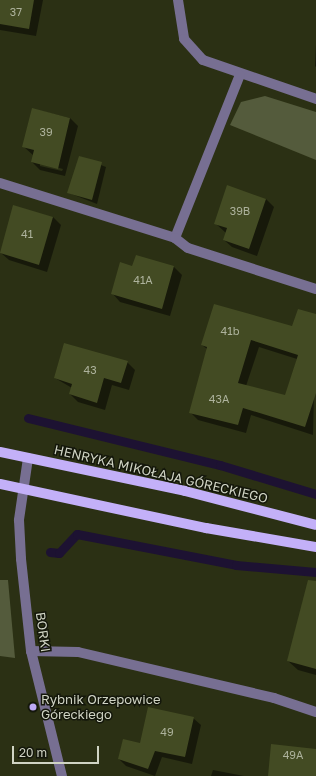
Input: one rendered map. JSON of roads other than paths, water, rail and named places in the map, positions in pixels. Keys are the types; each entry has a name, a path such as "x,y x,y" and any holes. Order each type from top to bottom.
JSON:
{"main road":[{"name":"HENRYKA MIKOŁAJA GÓRECKIEGO","path":"0,452 214,498 316,525"},
{"path":"0,484 316,547"}],"street":[{"path":"178,0 179,21 189,47 212,66 316,99"},
{"path":"175,238 240,75"},
{"path":"0,183 175,238 188,248 316,289"},
{"name":"BORKI","path":"28,458 22,489 19,544 31,651 62,776"},
{"path":"31,651 78,652 274,698 316,712"}],"waterway":[{"path":"28,418 220,465 316,494"},
{"path":"50,552 59,553 77,534 236,565 316,572"}],"place":[{"name":"Rybnik Orzepowice Góreckiego","path":"33,707"}]}
